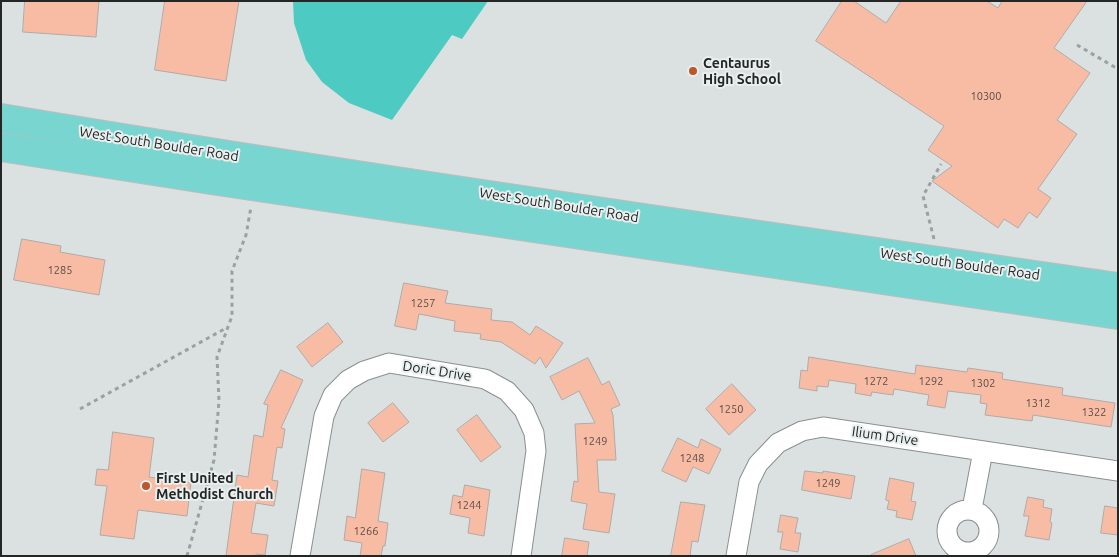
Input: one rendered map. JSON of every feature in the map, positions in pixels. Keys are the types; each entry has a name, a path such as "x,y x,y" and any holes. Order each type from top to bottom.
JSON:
{"main road":[{"name":"West South Boulder Road","path":"1,118 128,140 706,228 1118,287"},
{"name":"West South Boulder Road","path":"1,147 1118,315"}],"street":[{"name":"Doric Drive","path":"300,556 324,416 333,395 348,380 364,371 389,363 486,379 507,391 524,410 534,433 536,451 521,556"},
{"name":"Ilium Drive","path":"736,556 749,482 758,464 778,443 802,431 823,427 1118,471"},
{"path":"972,509 983,451"}],"path":[{"path":"1077,45 1118,69"},
{"path":"935,242 923,196 941,164"},
{"path":"187,556 214,460 219,401 216,358 232,316 232,271 246,235 255,186"},
{"path":"80,408 228,327"}],"shaded area":[{"path":"293,1 488,1 462,39 452,35 392,120 349,103 322,82 306,60 294,23"}],"building":[{"path":"25,1 99,1 96,37 23,32"},
{"path":"165,1 239,1 226,81 155,70"},
{"name":"Centaurus High School","path":"842,1 854,1 886,23 901,1 987,1 998,8 1002,1 1087,1 1054,48 1090,73 1057,120 1077,134 1038,189 1051,198 1037,218 1029,212 1018,228 1004,219 998,228 932,181 952,166 928,150 944,126 816,41"},
{"path":"22,239 61,246 60,252 105,260 99,295 14,280"},
{"path":"404,283 448,291 445,303 492,309 491,320 512,322 530,335 536,326 563,343 546,368 540,357 535,364 501,342 480,339 481,334 454,331 455,321 419,314 416,330 395,326"},
{"path":"328,323 343,342 312,367 297,347"},
{"path":"809,357 915,374 916,365 967,372 968,368 1003,373 1002,379 1063,388 1062,395 1115,403 1111,427 1033,415 1032,421 985,415 987,404 980,403 981,395 948,391 945,408 927,405 929,395 894,389 893,395 872,392 871,396 855,393 856,384 829,380 828,387 817,386 817,391 799,388 801,370 807,371"},
{"path":"588,358 602,385 609,381 620,405 611,409 616,460 597,460 599,492 615,494 609,533 583,529 587,504 571,501 574,481 578,482 575,424 595,423 579,391 562,400 550,377"},
{"path":"281,370 303,380 281,428 285,429 282,448 277,447 272,480 278,481 274,506 256,503 251,533 268,535 265,555 226,556 237,475 248,477 254,435 263,437 268,405 264,404"},
{"path":"732,384 756,410 729,435 706,409"},
{"path":"393,403 409,422 383,442 368,423"},
{"path":"477,415 501,447 481,462 457,430"},
{"name":"First United Methodist Church","path":"113,432 154,438 149,477 191,483 187,516 138,510 134,539 100,535 107,486 95,485 97,469 108,470"},
{"path":"678,438 698,448 701,439 721,449 709,474 693,467 686,482 662,471"},
{"path":"362,469 385,473 378,521 388,523 385,546 383,546 381,556 360,556 362,543 344,540 347,516 355,518"},
{"path":"805,471 823,473 823,471 855,476 851,499 802,490"},
{"path":"890,478 914,483 911,501 916,502 912,520 896,517 897,511 887,509 889,501 886,500"},
{"path":"465,485 490,490 484,536 468,533 470,518 450,514 453,495 462,497"},
{"path":"1028,497 1044,500 1043,507 1052,509 1049,540 1025,536 1029,516 1024,516"},
{"path":"681,502 705,505 698,542 692,541 690,556 671,556"},
{"path":"1105,506 1118,508 1118,535 1101,533"},
{"path":"781,515 798,518 795,533 801,533 798,552 780,549 783,532 778,532"},
{"path":"565,538 589,542 587,556 562,556"},
{"path":"909,539 916,556 871,556 871,555"}],"place":[{"name":"Centaurus High School","path":"693,71"},
{"name":"First United Methodist Church","path":"146,486"}]}
